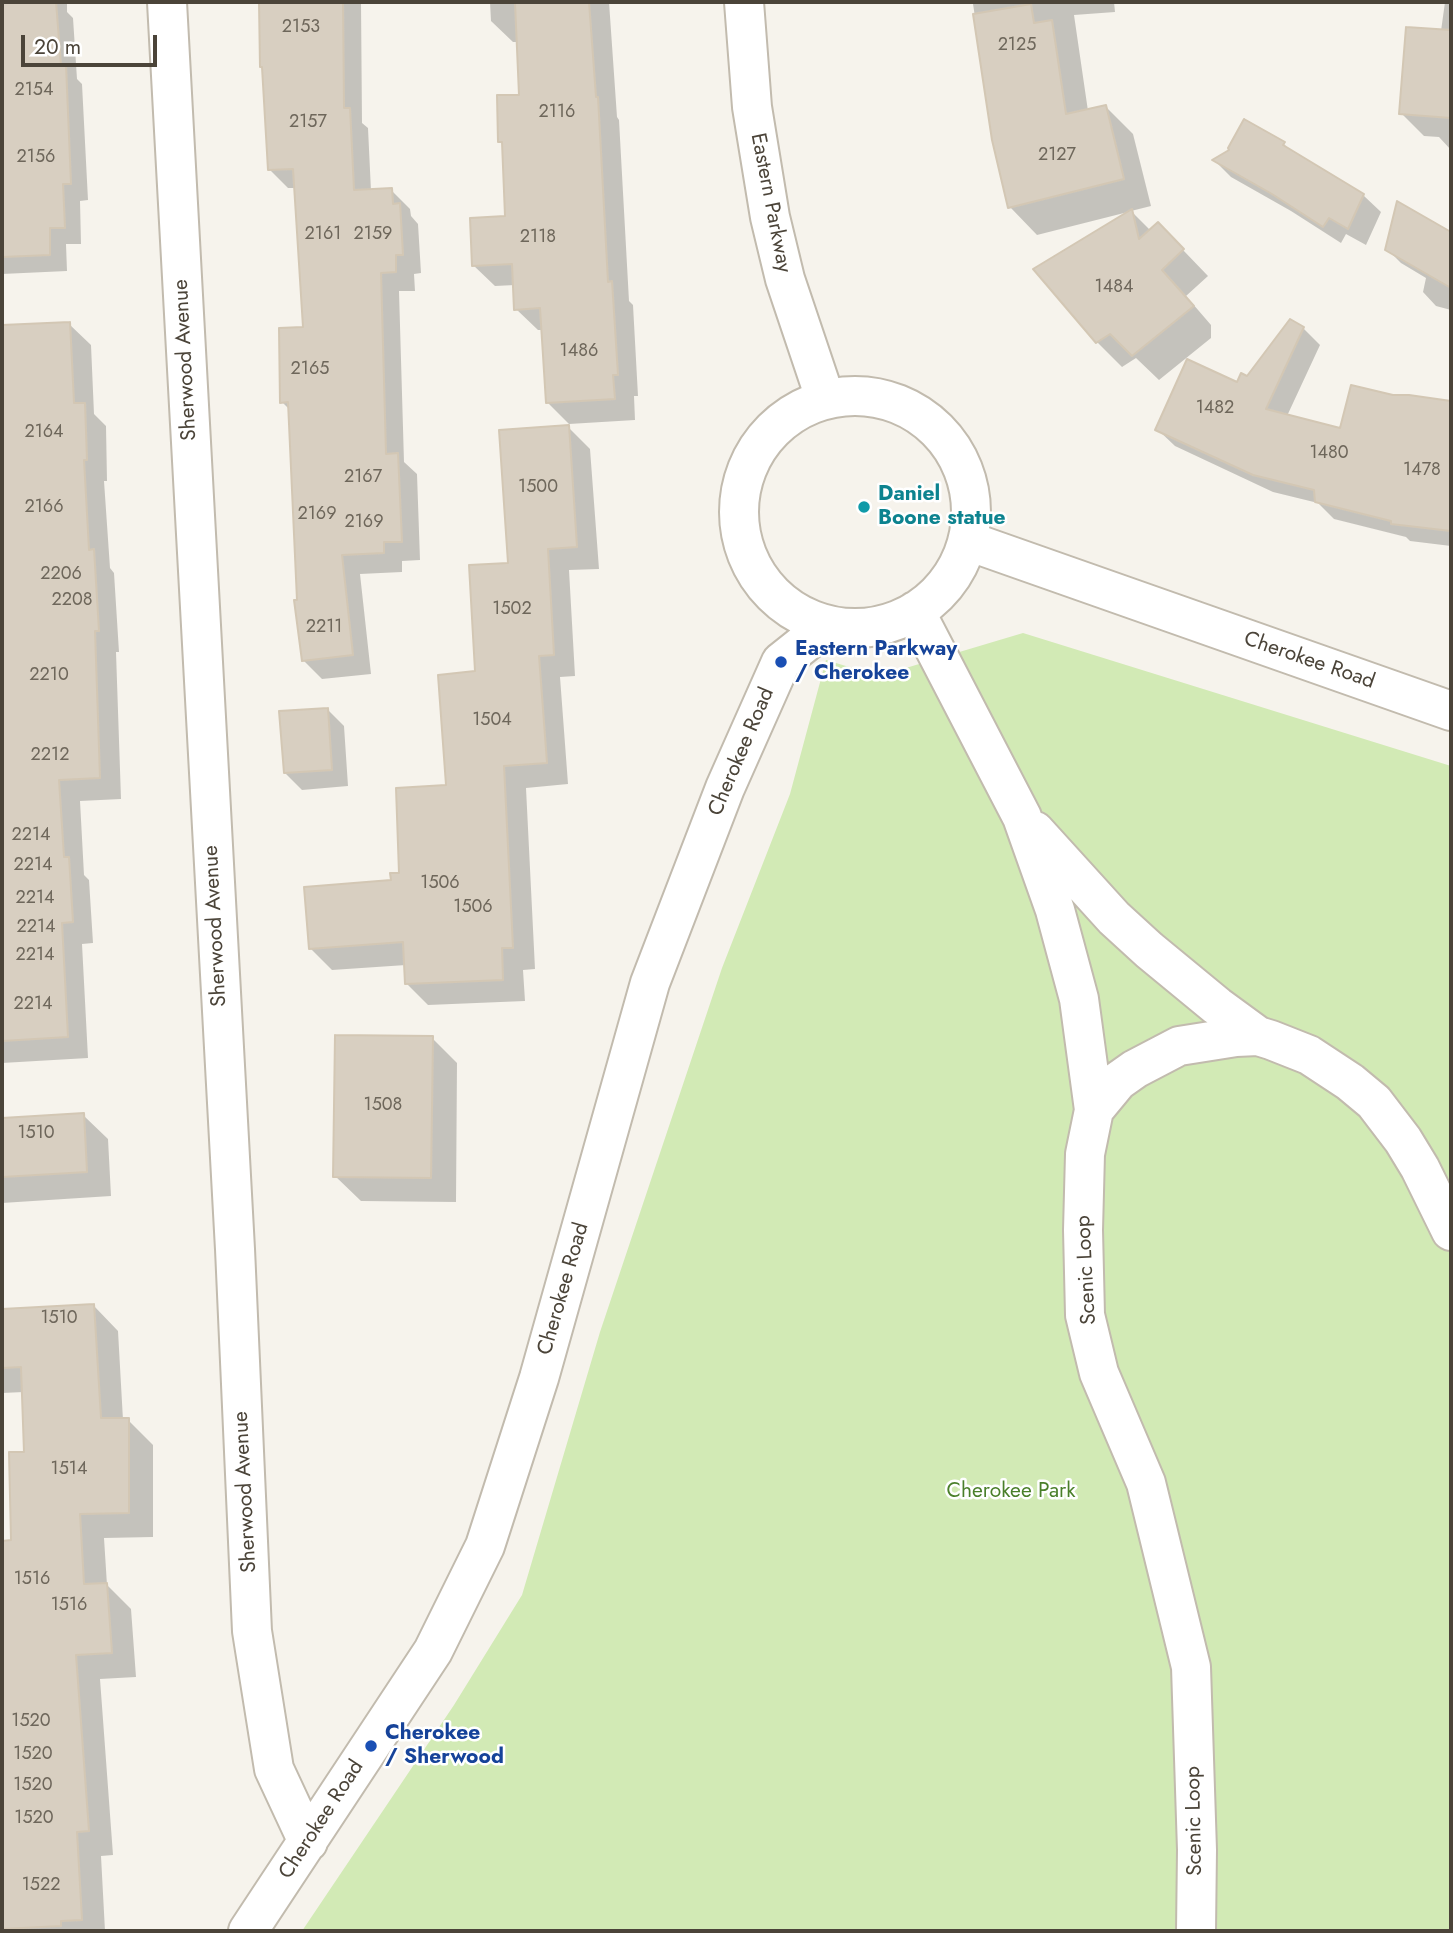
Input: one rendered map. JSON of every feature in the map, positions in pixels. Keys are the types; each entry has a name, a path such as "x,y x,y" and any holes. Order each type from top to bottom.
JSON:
{"street":[{"name":"Sherwood Avenue","path":"167,2 234,1235 252,1631 274,1769 308,1842"},
{"name":"Eastern Parkway","path":"744,2 752,107 770,217 785,279 825,398"},
{"path":"873,396 909,407 953,447 970,490 968,541 951,578 925,607 880,627 825,627 782,606 746,559 737,504 750,458 786,416 825,398 873,396"},
{"name":"Cherokee Road","path":"968,541 1451,711"},
{"path":"915,611 1022,817 1055,910 1075,980 1082,1013 1094,1110"},
{"name":"Cherokee Road","path":"248,1931 433,1651 485,1546 539,1378 650,983 725,788 781,662 825,627"},
{"path":"1022,817 1114,918 1183,979 1258,1036"},
{"name":"Scenic Loop","path":"1196,1931 1197,1850 1191,1667 1146,1483 1099,1373 1085,1315 1085,1154 1094,1110 1118,1081 1179,1046 1221,1038 1258,1036 1309,1055 1374,1102 1404,1140 1451,1231"}],"green space":[{"name":"Cherokee Park","path":"1023,633 1451,766 1451,1931 302,1931 454,1705 522,1595 600,1332 722,968 790,794 826,660 879,676"}],"building":[{"path":"2,2 56,2 61,65 66,65 71,184 63,184 65,228 50,228 50,255 2,257"},
{"path":"259,2 343,2 344,108 350,108 354,190 392,188 393,204 400,203 403,255 396,255 396,272 381,273 386,454 398,453 402,542 384,542 384,553 342,555 353,655 302,661 294,600 297,600 288,402 280,403 279,328 303,327 293,169 268,170 260,67"},
{"path":"515,2 589,2 598,97 608,282 612,281 618,375 613,375 615,399 546,403 540,308 514,310 512,264 472,266 470,218 505,216 502,142 498,142 497,95 519,95"},
{"path":"1031,4 1034,23 1052,20 1066,114 1106,105 1124,179 1008,208 992,140 973,14"},
{"path":"1406,27 1451,30 1451,118 1399,114"},
{"path":"1244,119 1285,142 1283,145 1364,194 1348,229 1329,218 1323,227 1212,160 1229,150"},
{"path":"1397,201 1451,232 1451,288 1385,250"},
{"path":"1132,209 1139,239 1158,222 1184,249 1162,270 1194,306 1132,356 1110,334 1096,343 1033,269"},
{"path":"1290,319 1304,327 1266,409 1340,428 1351,385 1393,395 1451,401 1451,531 1391,524 1391,521 1315,502 1314,490 1253,475 1155,430 1187,359 1237,382 1241,373 1247,376"},
{"path":"70,322 74,403 85,403 87,460 84,460 89,550 94,549 99,631 95,631 100,778 59,780 64,857 69,857 73,922 62,923 68,1037 2,1041 2,325"},
{"path":"569,425 577,547 548,549 554,655 539,656 547,763 504,766 513,948 502,948 503,980 405,984 403,942 309,949 304,887 391,880 390,873 399,873 396,788 446,785 438,675 475,671 469,565 508,563 499,430"},
{"path":"328,708 332,770 284,773 279,711"},
{"path":"335,1035 433,1036 431,1178 333,1177"},
{"path":"84,1113 87,1172 2,1177 2,1118"},
{"path":"94,1304 101,1418 129,1418 129,1513 80,1514 84,1584 107,1583 112,1653 76,1655 89,1831 77,1832 82,1920 61,1921 61,1926 2,1929 2,1541 11,1540 9,1452 24,1452 21,1367 2,1368 2,1309"}],"place":[{"name":"Daniel Boone statue","path":"864,507"},
{"name":"Eastern Parkway / Cherokee","path":"781,662"},
{"name":"Cherokee / Sherwood","path":"371,1746"}]}
